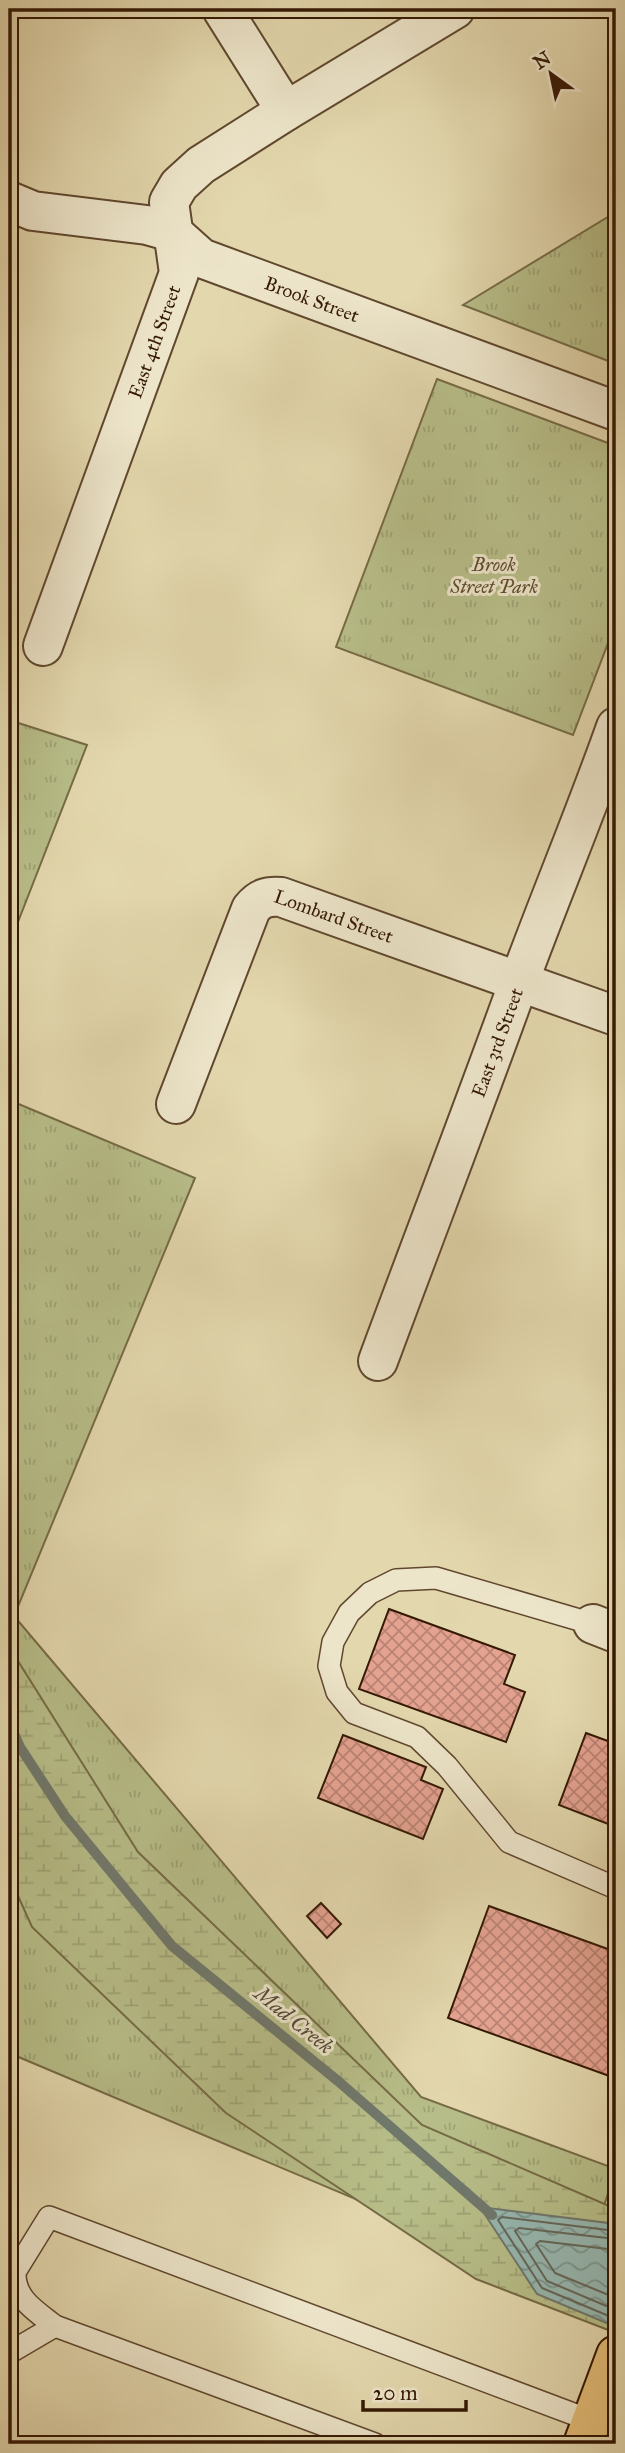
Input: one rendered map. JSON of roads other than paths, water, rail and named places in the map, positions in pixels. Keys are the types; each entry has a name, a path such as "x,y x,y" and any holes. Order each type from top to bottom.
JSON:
{"main road":[{"path":"587,2433 615,2360"}],"street":[{"path":"222,9 286,111"},
{"name":"East 4th Street","path":"43,646 178,273 169,202 179,185 201,165 455,9"},
{"name":"Brook Street","path":"9,201 33,211 147,225 172,232 201,258 616,411"},
{"name":"East 3rd Street","path":"378,1361 616,727"},
{"name":"Lombard Street","path":"176,1104 251,909 257,901 267,896 281,897 616,1016"}],"lane":[{"path":"605,1628 436,1578 396,1580 370,1593 349,1613 333,1642 329,1666 337,1692 354,1713 417,1737 447,1766 509,1842 616,1888"},
{"path":"375,2444 55,2326 20,2297 15,2272 49,2217 587,2433"},
{"path":"9,2353 55,2326"}],"water":[{"path":"480,2207 616,2224 616,2327 537,2294"}],"waterway":[{"name":"Mad Creek","path":"9,1722 20,1747 65,1816 172,1946 338,2081 492,2215"}],"park label":[{"name":"Brook Street Park","path":"494,575"}]}
